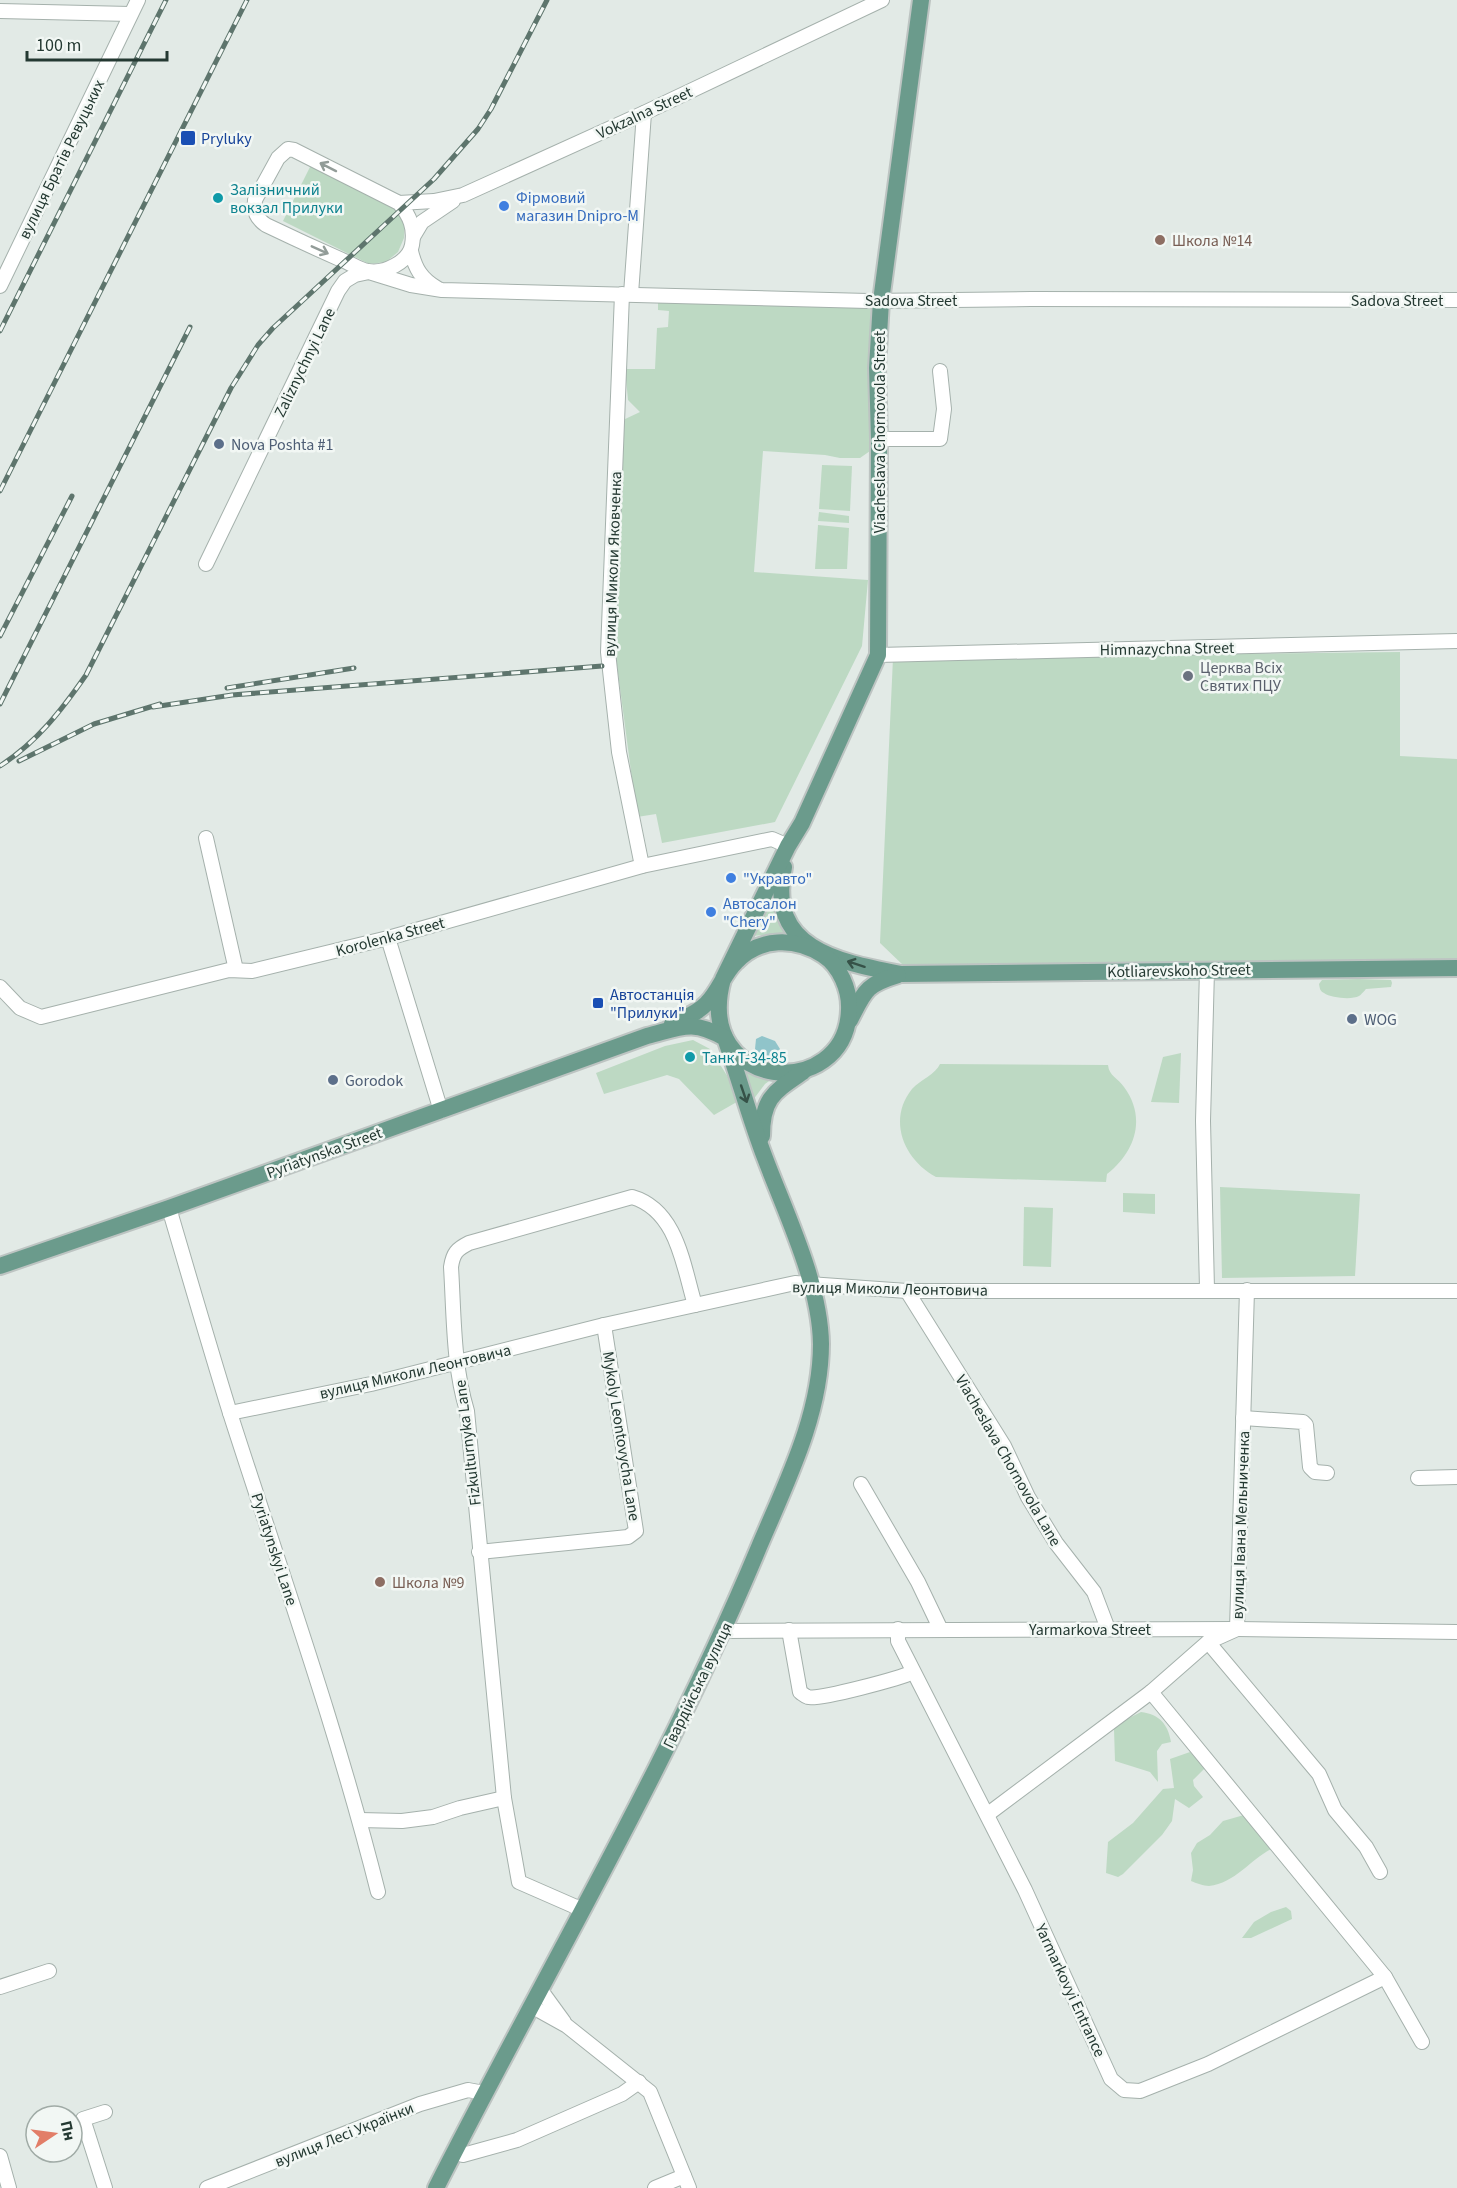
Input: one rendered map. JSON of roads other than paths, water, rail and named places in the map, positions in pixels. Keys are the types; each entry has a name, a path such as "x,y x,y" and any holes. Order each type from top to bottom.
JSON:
{"main road":[{"name":"Viacheslava Chornovola Street","path":"788,846 802,823 878,655 877,368 881,301 921,0"},
{"path":"788,846 780,883 780,902 792,930 812,948 828,958 840,973 847,991 849,1010 846,1029"},
{"path":"788,846 723,980 718,999 718,1019 725,1038 736,1054 751,1065 768,1072 787,1073 806,1070"},
{"path":"647,1036 700,1010 710,1000 735,962 751,949 771,942 792,942 859,966 902,974"},
{"name":"Kotliarevskoho Street","path":"902,974 1457,968"},
{"path":"763,1152 762,1119 766,1102 780,1088 830,1054 846,1029 866,989 878,981 902,974"},
{"path":"647,1036 684,1026 699,1026 708,1028 725,1038"},
{"name":"Pyriatynska Street","path":"0,1266 169,1208 647,1036"},
{"name":"Гвардійська вулиця","path":"436,2188 484,2093 583,1910 724,1631 796,1458 809,1420 818,1382 821,1342 813,1285 763,1152 725,1038"}],"street":[{"name":"вулиця Братів Ревуцьких","path":"0,286 138,0"},
{"name":"Vokzalna Street","path":"399,203 434,201 463,195 644,113 882,0"},
{"path":"0,11 130,14"},
{"name":"вулиця Миколи Яковченка","path":"642,866 619,752 608,652 626,294 644,113"},
{"path":"442,290 427,282 415,266 412,244 409,214 399,203 294,150 288,149 278,158 255,200 255,214 258,220 369,272 389,268 403,261 412,244 422,222 436,210 463,195"},
{"name":"Sadova Street","path":"369,272 411,285 442,290 881,301 1457,300"},
{"name":"Zaliznychnyi Lane","path":"206,564 338,291 355,275 369,272"},
{"path":"879,439 939,439 944,408 940,371"},
{"name":"Himnazychna Street","path":"878,655 1457,641"},
{"path":"206,838 236,970"},
{"name":"Korolenka Street","path":"0,987 20,1008 40,1017 229,969 252,971 388,938 642,866 772,839 788,846"},
{"path":"388,938 441,1111"},
{"path":"1207,970 1203,1121 1207,1289"},
{"name":"Fizkulturnyka Lane","path":"583,1910 519,1882 504,1798 467,1411 461,1391 457,1362 452,1257 457,1249 469,1243 632,1197 644,1200 661,1214 674,1238 695,1305"},
{"name":"Pyriatynskyi Lane","path":"169,1208 230,1413 300,1626 360,1820 378,1892"},
{"name":"вулиця Миколи Леонтовича","path":"230,1413 371,1384 604,1325 795,1283 907,1291 1207,1289 1457,1291"},
{"name":"вулиця Івана Мельниченка","path":"988,1814 1150,1692 1208,1642 1237,1629 1247,1290"},
{"name":"Viacheslava Chornovola Lane","path":"907,1291 1004,1446 1028,1497 1056,1543 1094,1592 1108,1629"},
{"name":"Mykoly Leontovycha Lane","path":"479,1552 628,1537 636,1531 604,1325"},
{"path":"1243,1418 1303,1422 1306,1425 1310,1467 1315,1472 1327,1473"},
{"path":"1418,1478 1457,1477"},
{"path":"861,1484 918,1582 940,1630"},
{"name":"Yarmarkovyi Entrance","path":"898,1629 898,1641 1025,1890 1111,2079 1124,2090 1140,2091 1208,2064 1385,1977"},
{"name":"Yarmarkova Street","path":"724,1631 1237,1629 1457,1632"},
{"path":"789,1630 800,1692 810,1698 864,1687 913,1672"},
{"path":"1208,1642 1319,1774 1335,1810 1366,1846 1380,1872"},
{"path":"1150,1692 1385,1977 1422,2042"},
{"path":"360,1820 402,1821 433,1817 504,1798"},
{"path":"0,1987 49,1971"},
{"path":"540,1989 567,2026"},
{"path":"531,2006 567,2026 650,2092 687,2182 655,2188"},
{"path":"455,2151 463,2155 517,2140 622,2094 639,2082"},
{"name":"вулиця Лесі Українки","path":"212,2187 420,2104 468,2090 484,2093"},
{"path":"105,2112 82,2119 105,2188"},
{"path":"0,2156 9,2188"}],"water":[{"path":"762,1036 775,1041 780,1049 777,1059 763,1056 755,1049 756,1039"}],"railway":[{"path":"0,331 166,0"},
{"path":"0,491 247,0"},
{"path":"0,766 26,747 48,725 86,675 231,388 258,345 273,328 434,179 478,129 491,109 547,0"},
{"path":"0,704 190,327"},
{"path":"0,636 72,496"},
{"path":"153,707 232,695 602,666"},
{"path":"227,688 354,668"},
{"path":"19,761 94,724 160,704"}],"place":[{"name":"Pryluky","path":"188,138"},
{"name":"Залізничний вокзал Прилуки","path":"218,198"},
{"name":"Фірмовий магазин Dnipro-M","path":"504,206"},
{"name":"Школа №14","path":"1160,240"},
{"name":"Nova Poshta #1","path":"219,444"},
{"name":"Церква Всіх Святих ПЦУ","path":"1188,676"},
{"name":"\"Укравто\"","path":"731,878"},
{"name":"Автосалон \"Chery\"","path":"711,912"},
{"name":"Автостанція \"Прилуки\"","path":"598,1003"},
{"name":"WOG","path":"1352,1019"},
{"name":"Танк Т-34-85","path":"690,1057"},
{"name":"Gorodok","path":"333,1080"},
{"name":"Школа №9","path":"380,1582"}]}
